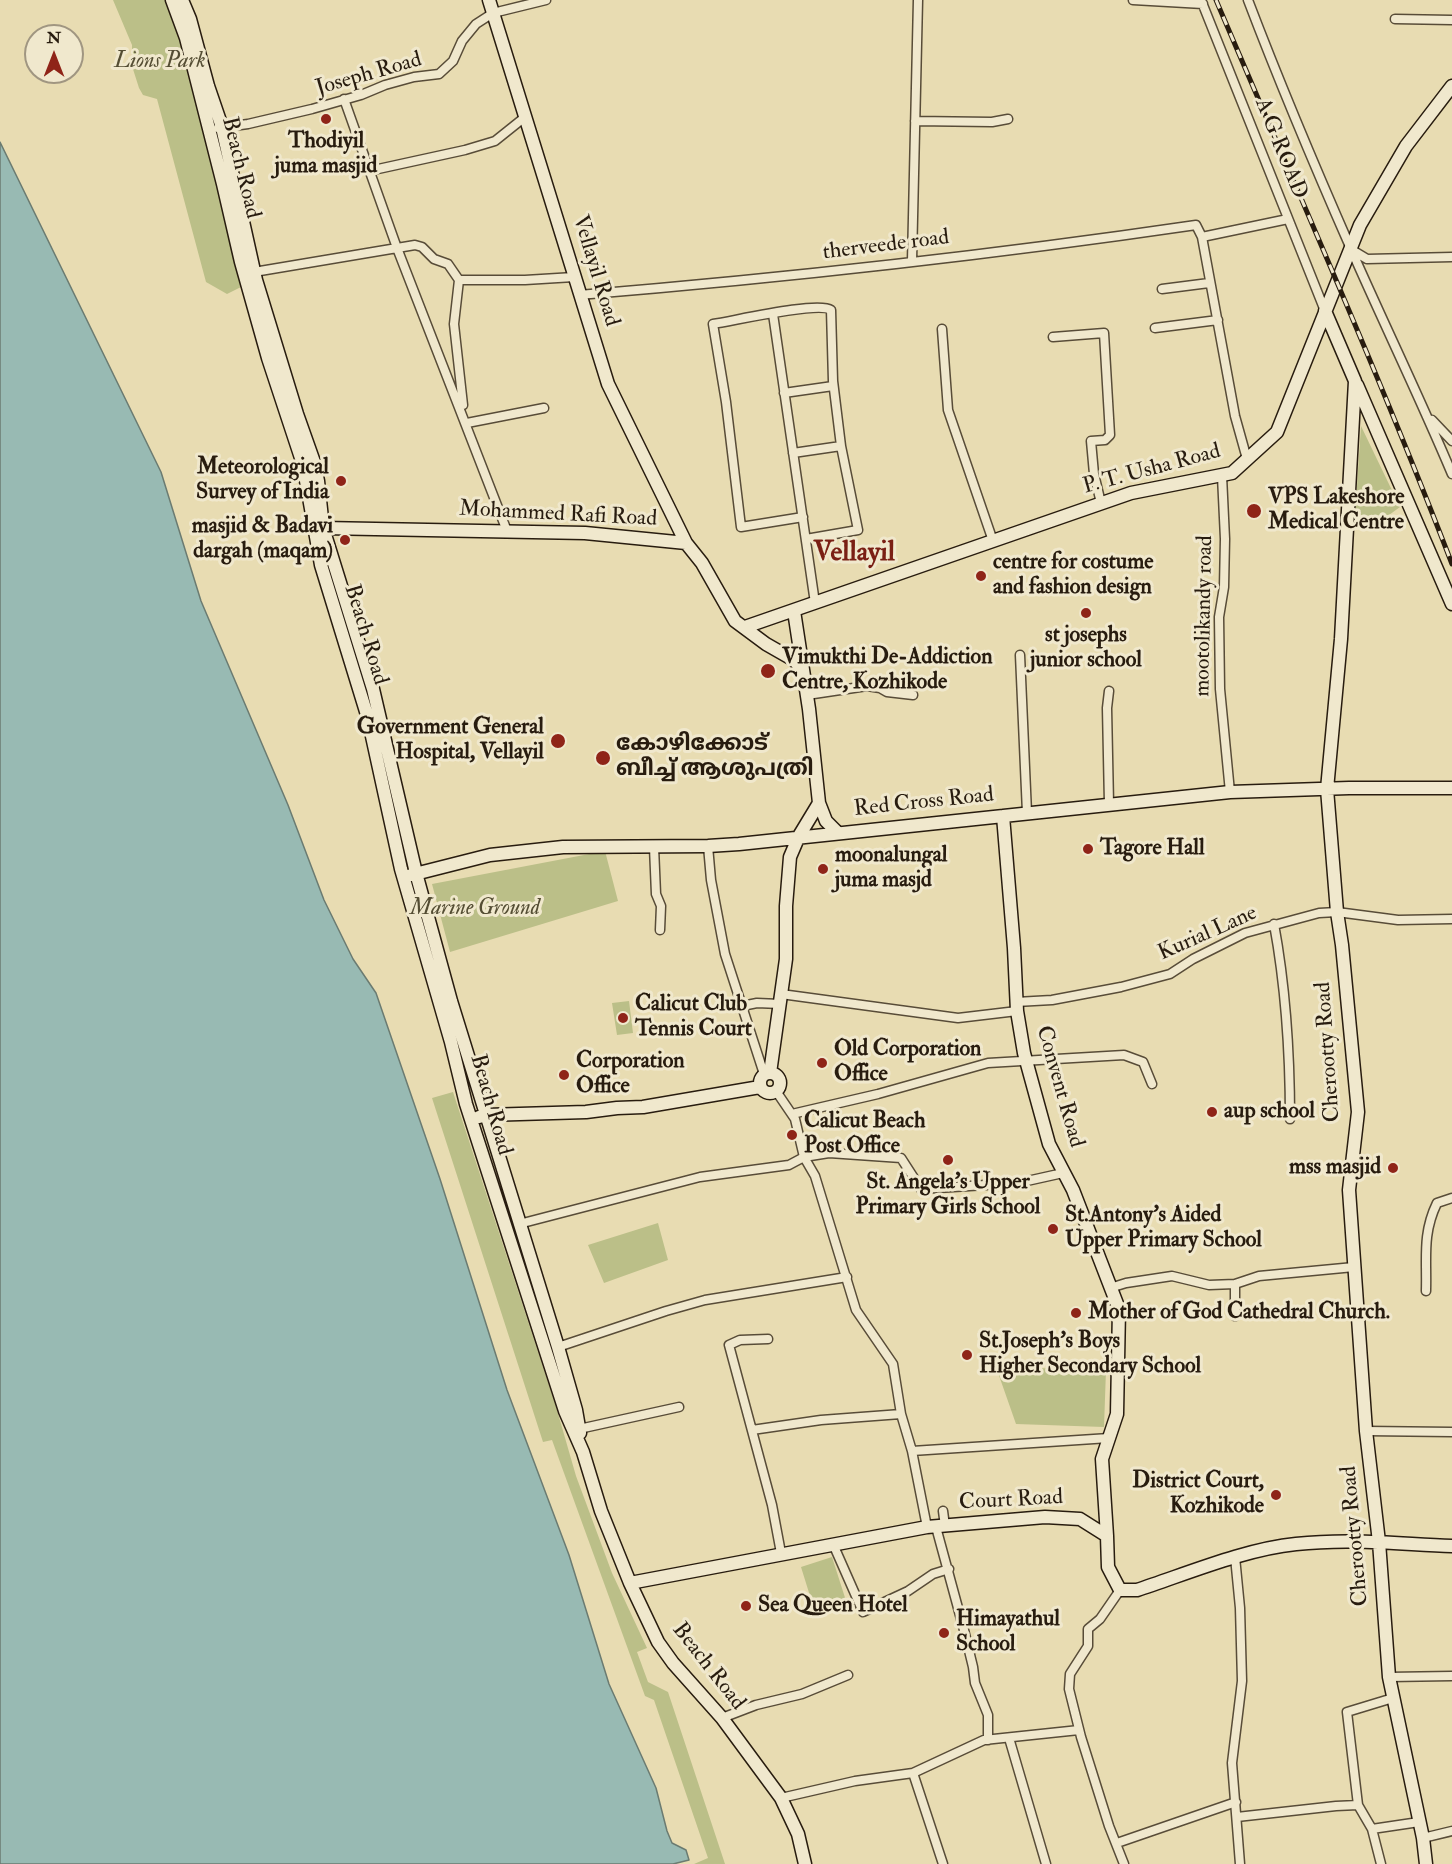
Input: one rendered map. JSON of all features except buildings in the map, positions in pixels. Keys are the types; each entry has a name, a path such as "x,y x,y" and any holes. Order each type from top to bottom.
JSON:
{"street":[{"name":"Beach Road","path":"172,0 186,38 241,262 262,337 303,464 321,564 368,718 404,878 470,1120 565,1411 583,1452 601,1511 630,1583 658,1642 722,1718 781,1798 798,1834 805,1864"},
{"name":"Beach Road","path":"182,0 190,19 222,127 254,272 293,404 314,462 323,528 375,695 416,873 451,1001 558,1347 576,1410 583,1452"},
{"name":"Vellayil Road","path":"489,0 608,384 686,543"},
{"name":"Joseph Road","path":"209,131 248,124 344,99 385,85 439,74 453,61 462,41 477,24 493,13 546,0"},
{"path":"912,261 918,0"},
{"path":"1133,0 1202,2"},
{"path":"1248,0 1351,250 1427,414 1452,474"},
{"name":"A G ROAD","path":"1202,2 1325,311"},
{"path":"1395,19 1452,20"},
{"name":"P. T. Usha Road","path":"745,627 1131,493 1222,477 1232,473 1277,432 1360,225 1406,146 1452,86"},
{"path":"344,99 397,248 466,420 507,531"},
{"path":"369,171 465,150 495,141 525,117"},
{"path":"915,121 992,122 1008,119"},
{"path":"1247,459 1235,416 1202,237 1288,219"},
{"name":"therveede road","path":"579,295 717,284 1196,225 1202,237"},
{"path":"254,272 415,245 422,247 434,259 448,264 459,280 454,324 466,420"},
{"path":"1351,250 1367,259 1452,257"},
{"path":"459,280 508,281 574,277"},
{"path":"1162,289 1209,283"},
{"path":"802,517 741,526 726,402 713,324 804,308 827,307 831,310 833,386 841,446 858,530 806,539"},
{"name":"Cherootty Road","path":"1325,311 1355,381 1341,639 1327,789 1358,1112 1349,1190 1354,1267 1366,1431 1379,1542 1389,1677 1423,1838 1426,1864"},
{"path":"773,314 815,603"},
{"path":"1155,328 1218,320"},
{"path":"942,329 948,411 993,541"},
{"path":"1053,337 1104,333 1110,435 1105,440 1091,441 1094,474 1101,503"},
{"path":"1355,381 1452,604"},
{"path":"784,393 833,386"},
{"path":"466,420 544,408"},
{"path":"1427,414 1452,441"},
{"path":"793,453 841,446"},
{"name":"mootolikandy road","path":"1222,477 1225,539 1224,587 1219,616 1220,689 1230,792"},
{"name":"Mohammed Rafi Road","path":"323,528 585,533 686,543 702,563 735,621 766,644 794,660 803,671"},
{"path":"794,611 807,695 819,803 826,821 838,833"},
{"path":"1020,655 1027,813"},
{"path":"807,695 867,686 887,692 913,695"},
{"path":"1109,691 1107,708 1109,804"},
{"name":"Red Cross Road","path":"404,878 490,855 563,847 708,846 1230,792 1349,788 1452,788"},
{"path":"760,1087 759,1082 767,1074 781,999 786,959 786,906 790,857 799,836 819,803"},
{"name":"Convent Road","path":"1003,816 1017,1006 1026,1060 1049,1144 1073,1190 1119,1309 1117,1414 1101,1459 1107,1536"},
{"path":"470,1120 486,1115 586,1112 643,1107 760,1087 769,1093 776,1091 779,1079 767,1074 725,954 711,880 708,846"},
{"path":"654,847 656,894 661,906 660,930"},
{"name":"Kurial Lane","path":"742,1006 781,999 958,1018 1121,987 1170,974 1193,959 1245,933 1319,913 1337,912 1398,920 1452,919"},
{"path":"1274,924 1283,976 1290,1077 1290,1119"},
{"path":"792,1114 878,1094 988,1063 1124,1055 1143,1062 1152,1084"},
{"path":"776,1091 792,1114 804,1157 815,1176 856,1310 893,1364 901,1414 949,1569 975,1683 988,1714 988,1740"},
{"path":"519,1224 700,1177 789,1165 804,1157 829,1154 901,1158 921,1189 1018,1183 1063,1173"},
{"path":"1426,1291 1425,1254 1430,1218 1437,1203 1452,1198"},
{"path":"1110,1288 1125,1283 1172,1276 1209,1284 1235,1284 1259,1276 1354,1267"},
{"path":"558,1347 705,1300 847,1277"},
{"path":"1235,1284 1235,1316"},
{"path":"768,1339 740,1340 729,1345 772,1505 781,1553"},
{"path":"579,1429 679,1407"},
{"path":"752,1430 821,1420 901,1414"},
{"path":"1366,1431 1452,1432"},
{"path":"912,1451 1109,1438"},
{"path":"936,1527 943,1511"},
{"name":"Court Road","path":"630,1583 781,1553 936,1527 1045,1517 1080,1518 1107,1536"},
{"path":"1107,1536 1108,1567 1120,1590"},
{"path":"1120,1590 1137,1590 1235,1557 1293,1544 1348,1539 1452,1546"},
{"path":"833,1544 862,1612 908,1591 933,1574 949,1569"},
{"path":"1235,1557 1240,1608 1242,1681 1232,1763 1240,1864"},
{"path":"1120,1590 1100,1619 1088,1629 1088,1646 1070,1674 1069,1689 1079,1730 1109,1826 1124,1864"},
{"path":"722,1718 756,1705 802,1694 848,1675"},
{"path":"1389,1677 1452,1676"},
{"path":"1382,1864 1372,1828 1358,1805 1347,1712 1394,1698"},
{"path":"781,1798 855,1781 913,1773 988,1740 1079,1730"},
{"path":"1009,1738 1046,1864"},
{"path":"913,1773 943,1864"},
{"path":"1117,1843 1236,1802"},
{"path":"1237,1817 1358,1805"},
{"path":"1372,1828 1419,1822"},
{"path":"1423,1838 1452,1832"}],"green space":[{"name":"Lions Park","path":"113,0 172,0 249,283 227,294 206,282 157,99 143,95 139,88 132,66 132,45"},
{"path":"1361,426 1400,507 1378,523 1355,516"},
{"name":"Marine Ground","path":"605,851 618,901 450,952 432,884"},
{"name":"Calicut Club Tennis Court","path":"629,1001 633,1033 617,1035 612,1003"},
{"path":"453,1092 557,1410 576,1476 612,1573 647,1648 637,1652 648,1682 668,1692 725,1864 694,1864 708,1858 654,1700 645,1696 552,1440 543,1442 432,1098"},
{"path":"658,1223 668,1260 604,1283 588,1245"},
{"path":"996,1367 1106,1370 1104,1427 1016,1424"},
{"path":"832,1557 848,1607 825,1615 815,1612 801,1567"}],"water":[{"path":"0,142 161,472 201,601 288,805 324,900 353,959 376,993 440,1179 507,1390 569,1555 609,1684 656,1788 672,1843 686,1850 689,1860 673,1864 0,1864"}],"railway":[{"path":"1216,0 1366,352 1452,564"}],"place":[{"name":"Thodiyil juma masjid","path":"326,119"},
{"name":"Meteorological Survey of India","path":"341,481"},
{"name":"VPS Lakeshore Medical Centre","path":"1254,511"},
{"name":"masjid & Badavi dargah (maqam)","path":"345,540"},
{"name":"centre for costume and fashion design","path":"981,576"},
{"name":"st josephs junior school","path":"1086,613"},
{"name":"Vimukthi De-Addiction Centre, Kozhikode","path":"768,671"},
{"name":"Government General Hospital, Vellayil","path":"558,741"},
{"name":"കോഴിക്കോട് ബീച്ച് ആശുപത്രി","path":"603,758"},
{"name":"Tagore Hall","path":"1088,849"},
{"name":"moonalungal juma masjd","path":"823,869"},
{"name":"Calicut Club Tennis Court","path":"623,1018"},
{"name":"Old Corporation Office","path":"822,1063"},
{"name":"Corporation Office","path":"564,1075"},
{"name":"aup school","path":"1212,1112"},
{"name":"Calicut Beach Post Office","path":"792,1135"},
{"name":"St. Angela's Upper Primary Girls School","path":"948,1160"},
{"name":"mss masjid","path":"1393,1168"},
{"name":"St.Antony's Aided Upper Primary School","path":"1053,1229"},
{"name":"Mother of God Cathedral Church.","path":"1076,1313"},
{"name":"St.Joseph's Boys Higher Secondary School","path":"967,1355"},
{"name":"District Court, Kozhikode","path":"1276,1495"},
{"name":"Sea Queen Hotel","path":"746,1606"},
{"name":"Himayathul School","path":"944,1633"}],"district":[{"name":"Vellayil","path":"854,554"}]}
